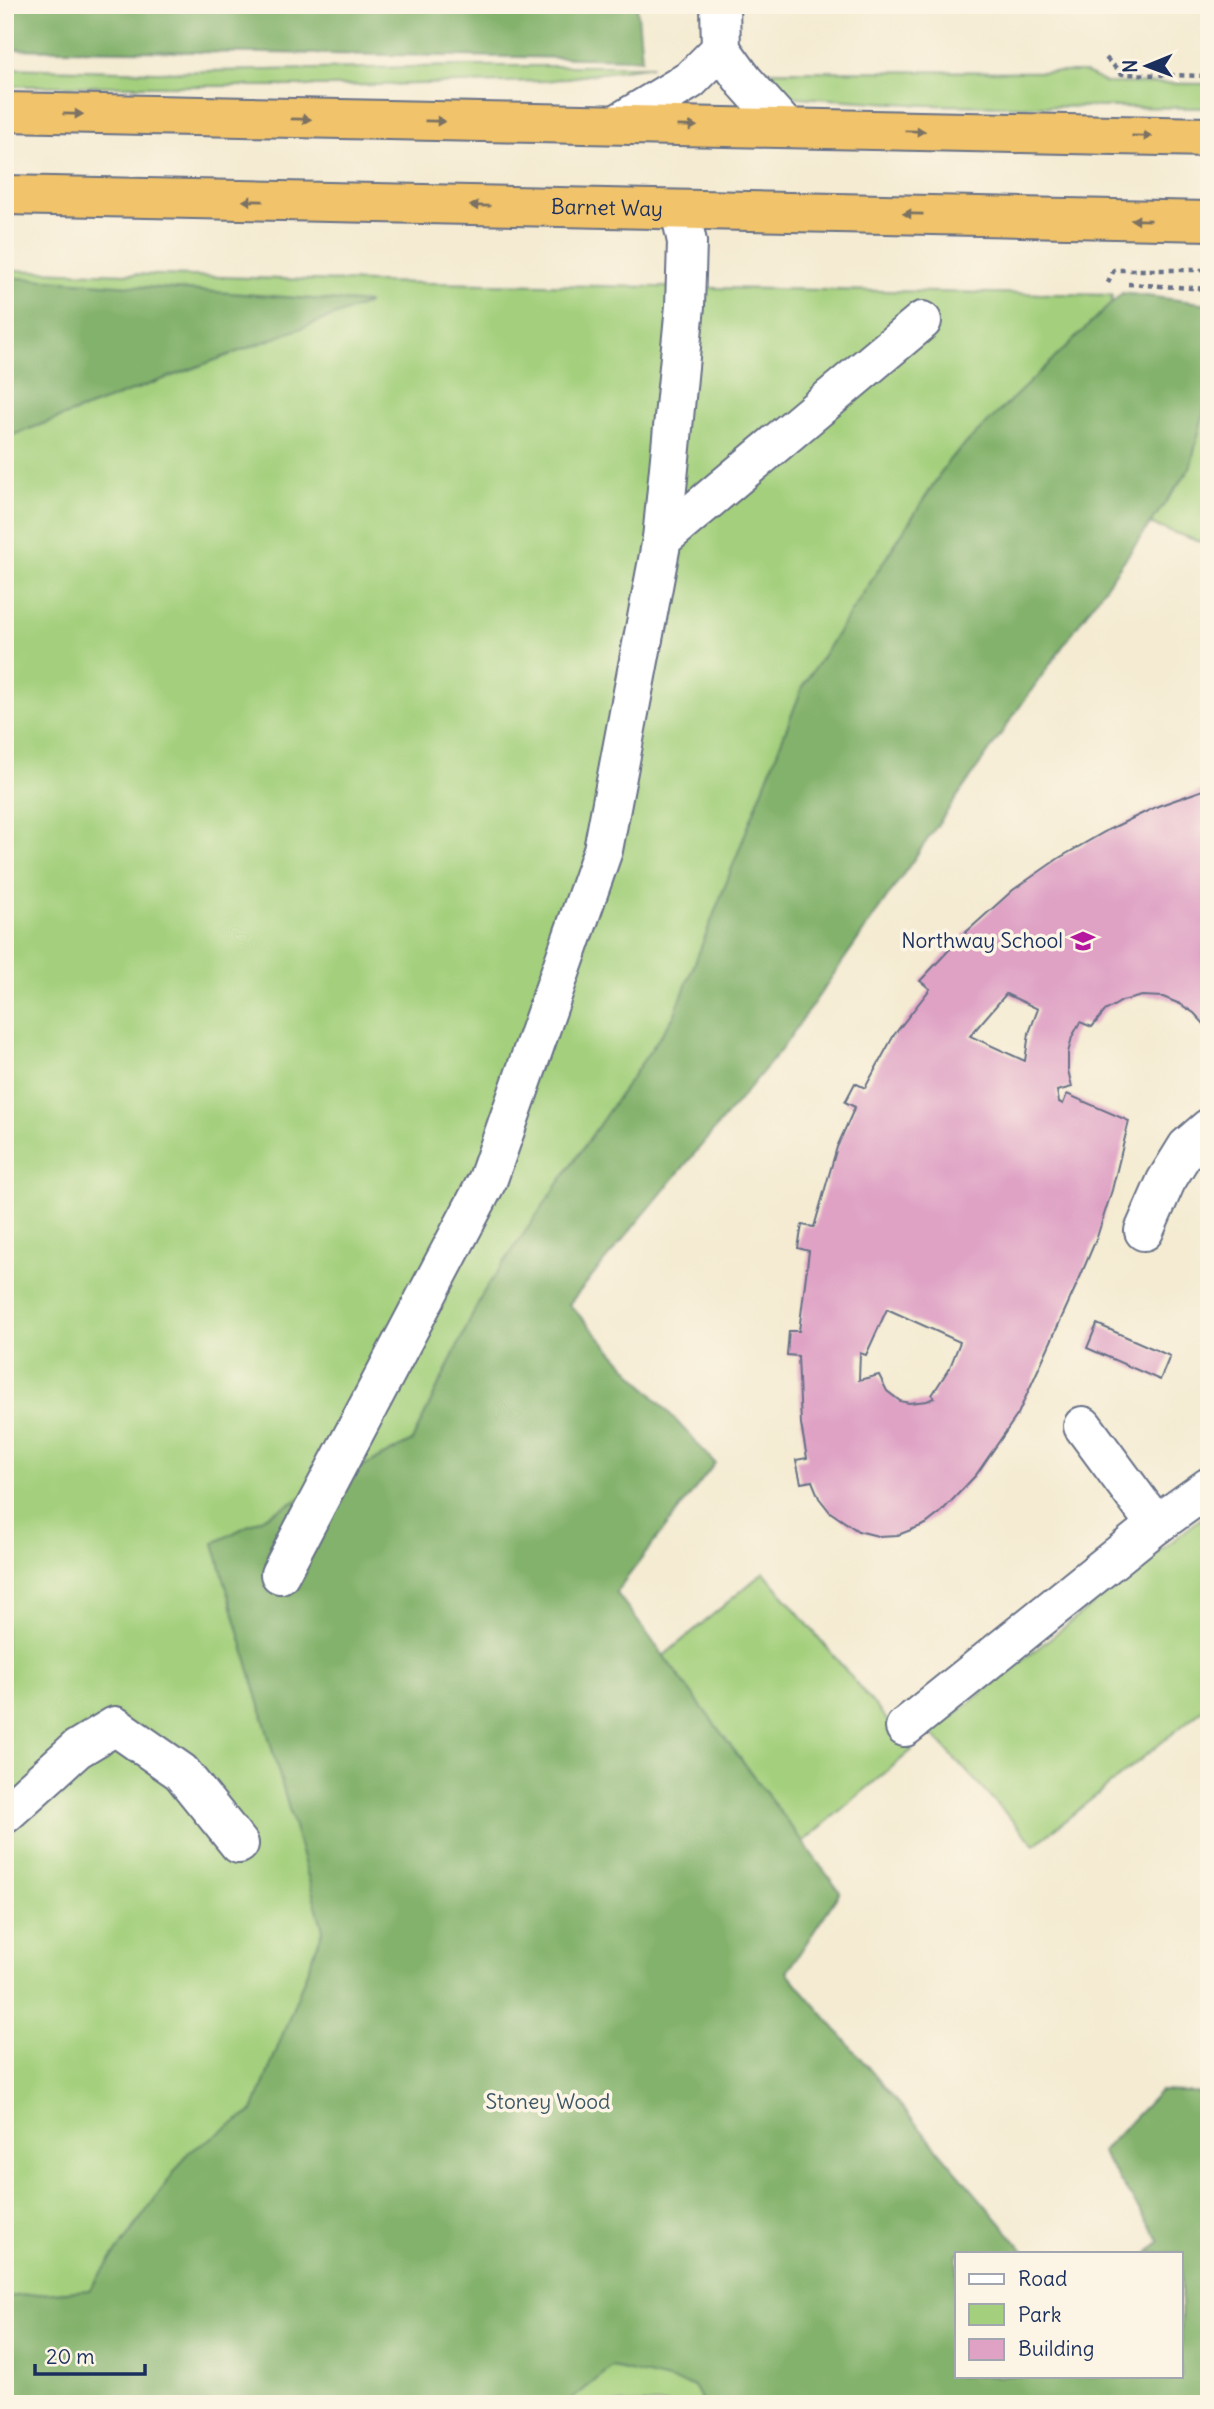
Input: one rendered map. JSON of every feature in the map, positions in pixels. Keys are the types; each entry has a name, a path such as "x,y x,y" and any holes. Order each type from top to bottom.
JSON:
{"highway":[{"path":"5,113 1209,137"},
{"name":"Barnet Way","path":"5,195 1209,221"}],"lane":[{"path":"720,5 721,50 744,82 786,128"},
{"path":"617,124 690,80 721,50"},
{"path":"280,1574 488,1179 603,850 662,538 685,306 687,242 680,210"},
{"path":"662,538 922,321"},
{"path":"1144,1231 1166,1181 1187,1147 1209,1128"},
{"path":"1083,1426 1156,1525"},
{"path":"905,1727 1156,1525 1209,1487"},
{"path":"5,1814 77,1749 115,1726 181,1772 239,1844"}],"path":[{"path":"1106,58 1122,75 1207,76 1206,60 1209,60"},
{"path":"1108,283 1114,270 1209,270"},
{"path":"1128,284 1209,289"}],"green space":[{"path":"5,5 637,5 642,59 5,49"},
{"path":"468,66 652,66 546,81 331,86 5,86 5,68 157,72"},
{"path":"752,71 1084,72 1106,83 1209,84 1209,108 925,105 782,96"},
{"path":"5,270 371,282 1112,295 1110,313 540,1325 711,1458 571,1622 776,2404 5,2404"},
{"path":"5,277 369,303 5,438"},
{"name":"Stoney Wood","path":"1122,293 1209,304 1209,392 1190,468 781,1050 569,1304 715,1463 616,1592 840,1892 787,1972 1025,2252 955,2252 955,2378 1182,2378 1182,2252 1149,2252 1160,2241 1101,2152 1160,2091 1209,2093 1209,2404 704,2404 694,2386 612,2367 566,2404 5,2404 5,2297 89,2290 188,2153 253,2111 323,1930 214,1543 412,1441 483,1293 674,1016 803,686 950,459"},
{"path":"1209,392 1209,545 1150,524 1190,468"},
{"path":"1209,1512 1209,1704 1035,1845 931,1733"},
{"path":"764,1572 912,1750 786,1856 637,1678"}],"building":[{"path":"1209,788 1209,947 1205,954 1209,956 1209,1020 1204,1024 1194,1013 1163,997 1142,996 1122,1001 1105,1011 1092,1027 1080,1022 1068,1053 1072,1087 1057,1091 1059,1102 1063,1104 1067,1094 1129,1121 1112,1190 1081,1275 1018,1414 976,1475 926,1524 898,1535 878,1536 858,1531 830,1512 819,1498 812,1481 801,1483 796,1460 807,1458 801,1424 798,1356 787,1355 789,1331 799,1331 809,1251 798,1248 802,1225 814,1227 837,1147 855,1107 845,1102 855,1083 865,1088 894,1035 930,989 920,981 964,934 1013,890 1059,858 1158,806","holes":["1006,994 1038,1009 1029,1033 1025,1061 970,1036","887,1309 960,1342 950,1367 932,1395 934,1398 909,1403 900,1401 887,1391 879,1375 859,1380 860,1353 866,1355"]},
{"path":"1097,1324 1170,1356 1160,1380 1087,1348"}],"place":[{"name":"Northway School","path":"1083,941"}]}
